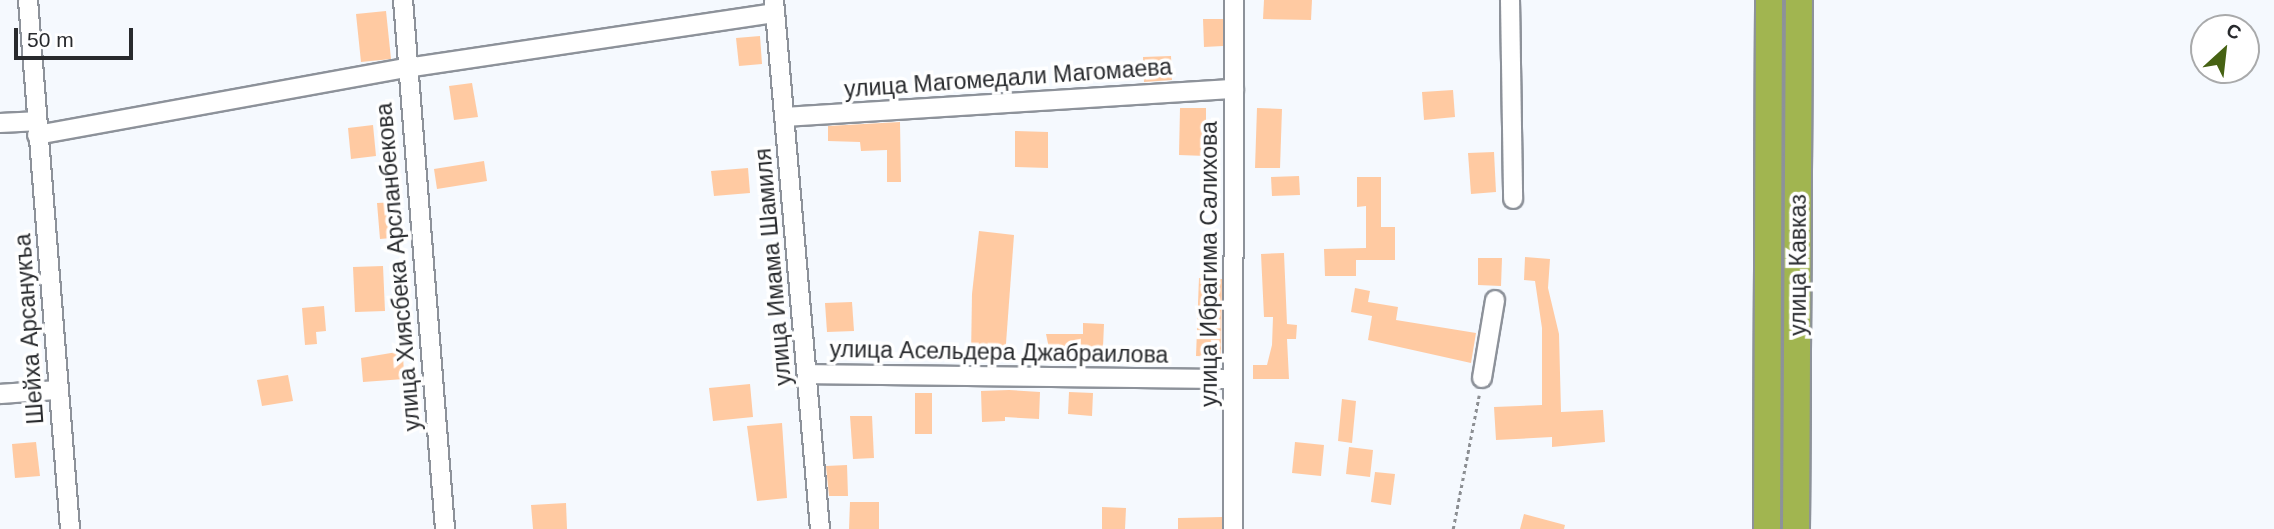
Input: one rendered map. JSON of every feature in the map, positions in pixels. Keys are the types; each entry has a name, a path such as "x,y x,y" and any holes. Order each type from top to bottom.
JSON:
{"highway":[{"name":"улица Кавказ","path":"1766,526 1769,0"},
{"name":"улица Кавказ","path":"1796,529 1799,0"}],"street":[{"name":"Шейха Арсанукъа","path":"28,0 36,128 70,529"},
{"name":"улица Хиясбека Арсланбекова","path":"403,0 406,68 445,529"},
{"name":"улица Ибрагима Салихова","path":"1233,529 1234,0"},
{"path":"1510,0 1513,199"},
{"path":"0,123 36,128 775,6"},
{"name":"улица Имама Шамиля","path":"775,6 820,529"},
{"name":"улица Магомедали Магомаева","path":"785,117 1234,89"},
{"path":"1482,378 1495,300"},
{"name":"улица Асельдера Джабраилова","path":"807,374 1233,379"},
{"path":"0,394 57,390"}],"path":[{"path":"1453,529 1482,378"}],"building":[{"path":"1264,0 1312,0 1311,20 1263,19"},
{"path":"386,11 391,59 361,62 356,14"},
{"path":"1203,19 1223,19 1223,46 1204,47"},
{"path":"760,36 762,64 739,66 736,38"},
{"path":"1171,56 1172,80 1144,82 1143,57"},
{"path":"472,83 478,117 454,120 449,86"},
{"path":"1453,90 1455,117 1424,120 1422,92"},
{"path":"1180,108 1206,108 1206,156 1179,155"},
{"path":"1257,108 1282,109 1280,168 1255,168"},
{"path":"900,122 901,182 887,182 887,150 861,151 860,142 828,141 828,126"},
{"path":"373,125 376,156 351,159 348,128"},
{"path":"1015,131 1048,132 1048,168 1015,167"},
{"path":"1494,152 1496,192 1471,194 1468,153"},
{"path":"484,161 487,181 437,189 434,169"},
{"path":"748,168 750,193 714,196 711,171"},
{"path":"1299,176 1300,195 1272,196 1271,177"},
{"path":"1357,177 1381,177 1381,227 1395,227 1395,260 1356,260 1356,276 1325,276 1324,249 1366,248 1366,206 1357,207"},
{"path":"399,202 402,237 380,239 377,203"},
{"path":"979,231 1014,235 1005,357 971,357 972,294"},
{"path":"1284,253 1287,324 1297,325 1296,339 1287,339 1289,379 1253,379 1253,365 1267,365 1272,345 1273,317 1264,317 1261,254"},
{"path":"1525,257 1550,259 1548,288 1559,334 1561,412 1603,410 1605,442 1552,447 1552,437 1496,440 1494,407 1542,405 1542,328 1535,281 1524,280"},
{"path":"1478,258 1502,258 1501,286 1478,285"},
{"path":"383,266 385,311 355,312 353,267"},
{"path":"1199,278 1222,279 1221,357 1196,356"},
{"path":"1355,288 1370,291 1368,302 1398,307 1396,320 1476,333 1471,363 1368,340 1372,316 1351,312"},
{"path":"852,302 854,331 827,332 825,303"},
{"path":"324,306 326,331 316,332 317,344 305,345 302,308"},
{"path":"1083,323 1104,324 1103,347 1075,346 1075,354 1050,353 1046,334 1083,334"},
{"path":"403,351 404,379 363,382 361,358"},
{"path":"288,375 293,401 262,406 257,380"},
{"path":"750,384 753,417 713,421 709,388"},
{"path":"981,391 1040,392 1039,419 1005,417 1005,421 982,422"},
{"path":"1069,392 1093,393 1092,416 1068,414"},
{"path":"915,393 932,393 932,434 915,434"},
{"path":"1342,399 1356,401 1352,443 1338,441"},
{"path":"850,416 872,416 874,458 853,459"},
{"path":"782,423 787,498 757,501 747,426"},
{"path":"36,442 40,476 15,478 12,444"},
{"path":"1295,442 1324,445 1321,476 1292,473"},
{"path":"1349,447 1373,450 1370,477 1346,474"},
{"path":"847,465 848,496 829,496 826,466"},
{"path":"1375,472 1395,474 1391,505 1371,502"},
{"path":"850,502 879,502 879,529 849,529"},
{"path":"566,503 567,529 533,529 531,505"},
{"path":"1102,507 1126,508 1125,529 1102,529"},
{"path":"1524,514 1565,525 1564,529 1520,529"},
{"path":"1222,517 1222,529 1178,529 1178,518"}]}
